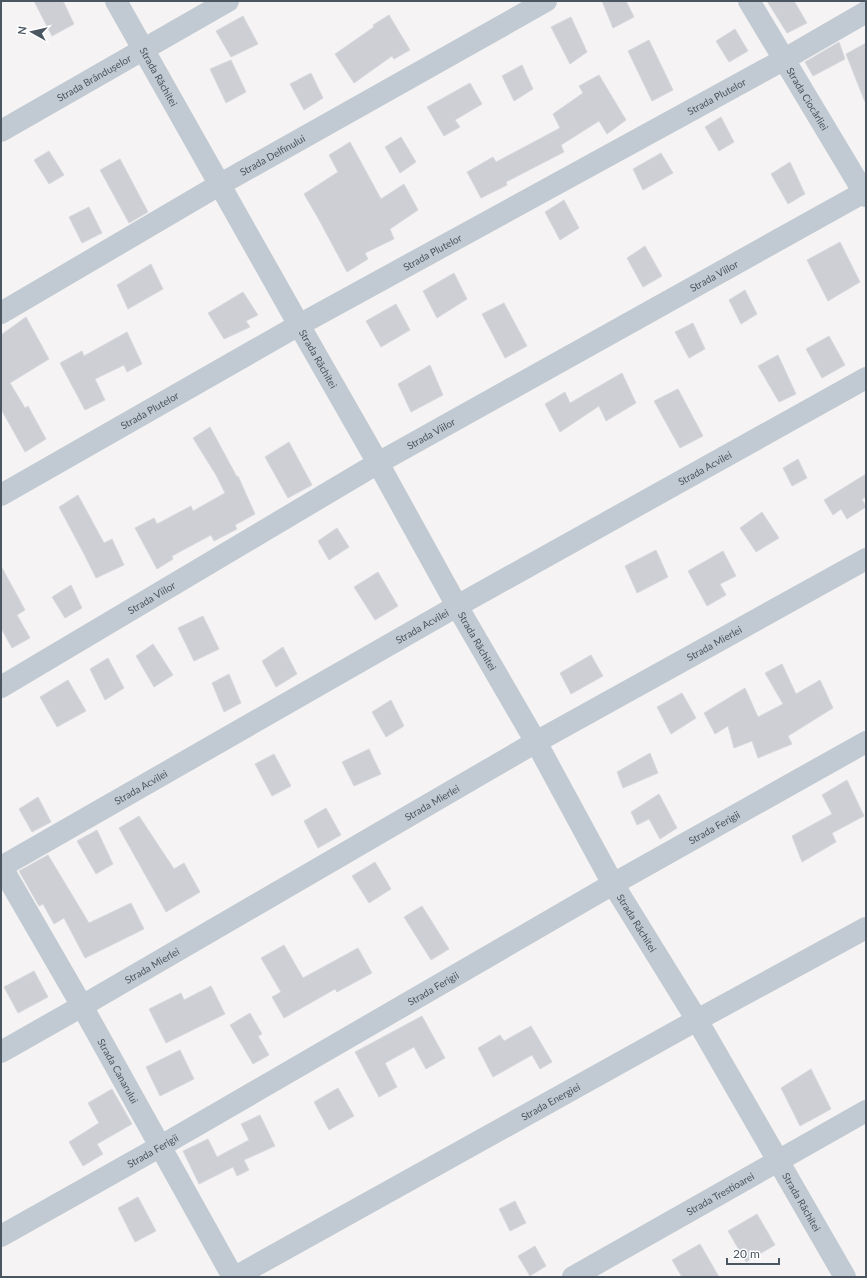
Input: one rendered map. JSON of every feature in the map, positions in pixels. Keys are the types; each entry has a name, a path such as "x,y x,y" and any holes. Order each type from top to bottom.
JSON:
{"street":[{"name":"Strada Răchitei","path":"116,1 536,742 613,884 697,1020 845,1277"},
{"name":"Strada Brândușelor","path":"1,131 228,1"},
{"name":"Strada Delfinului","path":"1,313 219,185 546,1"},
{"name":"Strada Ciocârliei","path":"749,1 783,60 865,193"},
{"name":"Strada Plutelor","path":"1,495 299,325 783,60 866,12"},
{"name":"Strada Viilor","path":"1,687 378,463 865,193"},
{"name":"Strada Acvilei","path":"1,866 458,606 866,378"},
{"name":"Strada Mierlei","path":"1,1052 536,742 866,559"},
{"name":"Strada Ferigii","path":"1,1236 161,1146 613,884 866,742"},
{"name":"Strada Canarului","path":"1,866 82,1006 234,1277"},
{"name":"Strada Energiei","path":"234,1277 866,928"},
{"name":"Strada Trestioarei","path":"573,1277 866,1111"}],"building":[{"path":"34,1 63,1 74,24 52,36"},
{"path":"602,1 626,1 634,17 613,28"},
{"path":"767,1 794,1 807,23 787,33"},
{"path":"389,15 410,50 394,59 392,56 354,83 335,54 374,27 373,25"},
{"path":"243,16 258,44 231,57 216,31"},
{"path":"571,17 587,52 570,64 551,27"},
{"path":"735,29 748,51 729,62 716,41"},
{"path":"649,40 673,90 652,101 628,51"},
{"path":"839,42 845,59 813,76 805,62"},
{"path":"866,43 866,102 865,102 846,54"},
{"path":"231,60 246,92 226,103 210,69"},
{"path":"522,65 533,89 514,101 502,76"},
{"path":"311,73 323,98 304,110 290,84"},
{"path":"599,75 626,120 607,134 599,121 561,145 564,152 506,182 507,185 481,198 467,172 493,157 496,162 560,128 553,114 583,93 579,86"},
{"path":"470,83 482,104 455,120 460,127 444,136 427,107"},
{"path":"721,117 734,142 719,151 705,127"},
{"path":"401,137 416,162 400,173 385,147"},
{"path":"350,142 381,199 404,184 418,210 390,229 394,239 365,253 368,259 347,272 304,194 338,172 329,155"},
{"path":"49,151 64,175 49,184 34,160"},
{"path":"661,153 673,173 643,190 633,169"},
{"path":"120,159 148,212 129,223 100,170"},
{"path":"790,162 805,194 788,204 771,174"},
{"path":"564,200 579,228 560,240 545,212"},
{"path":"89,207 102,233 82,243 69,217"},
{"path":"840,242 860,282 828,301 807,260"},
{"path":"645,246 662,276 643,287 627,258"},
{"path":"151,264 163,289 128,309 117,285"},
{"path":"454,273 467,299 437,318 423,291"},
{"path":"745,290 757,314 741,324 729,300"},
{"path":"243,292 258,315 246,321 250,327 224,339 208,313"},
{"path":"504,303 527,346 505,358 482,314"},
{"path":"396,304 410,330 381,347 366,321"},
{"path":"26,317 49,359 10,383 25,408 28,406 46,439 25,452 1,409 1,335"},
{"path":"693,323 705,349 689,358 675,332"},
{"path":"127,332 142,364 127,372 124,365 95,379 105,400 85,410 60,363 82,351 84,356"},
{"path":"829,336 845,365 822,378 806,349"},
{"path":"778,355 796,394 779,402 758,366"},
{"path":"430,365 443,395 411,412 398,384"},
{"path":"622,373 636,403 606,421 599,406 560,432 545,404 565,392 570,403"},
{"path":"678,389 703,436 680,448 654,401"},
{"path":"210,427 237,477 238,476 255,514 235,525 237,529 214,541 211,535 172,556 173,559 157,569 135,528 154,518 157,524 191,506 193,511 225,493 216,475 193,438"},
{"path":"289,442 312,485 288,498 265,457"},
{"path":"798,459 807,478 792,486 783,468"},
{"path":"866,474 866,497 862,499 866,507 847,519 841,509 833,515 824,500"},
{"path":"78,495 104,543 112,539 124,565 96,578 59,507"},
{"path":"762,512 779,538 756,552 740,528"},
{"path":"337,528 349,547 329,560 318,541"},
{"path":"656,550 668,577 637,593 625,566"},
{"path":"723,551 736,576 720,584 726,595 707,606 688,571"},
{"path":"1,566 25,610 17,615 30,638 12,648 1,628"},
{"path":"378,572 398,606 375,620 354,587"},
{"path":"71,585 82,608 65,618 52,597"},
{"path":"203,616 219,649 194,661 178,628"},
{"path":"153,644 173,675 154,687 136,656"},
{"path":"283,647 297,674 276,687 262,661"},
{"path":"591,655 603,676 571,694 560,673"},
{"path":"108,658 124,688 105,700 90,669"},
{"path":"782,664 796,694 820,680 833,708 788,736 792,744 758,758 752,741 734,748 728,726 715,734 704,713 745,688 758,717 783,704 765,673"},
{"path":"229,674 241,703 224,712 212,683"},
{"path":"68,680 86,711 57,727 40,697"},
{"path":"682,693 696,718 671,734 657,707"},
{"path":"391,700 404,726 386,737 372,712"},
{"path":"369,749 381,774 354,786 342,762"},
{"path":"650,753 658,773 623,788 617,772"},
{"path":"274,754 291,786 272,796 255,764"},
{"path":"847,780 864,816 832,833 836,842 802,862 792,836 832,814 822,795"},
{"path":"659,794 677,828 660,839 649,819 637,825 631,812"},
{"path":"38,797 51,822 32,832 19,809"},
{"path":"326,808 341,835 318,848 304,821"},
{"path":"139,816 174,869 184,863 200,892 166,912 119,828"},
{"path":"97,830 113,864 96,874 77,841"},
{"path":"48,855 89,923 131,903 144,929 85,958 64,918 54,924 43,904 39,906 19,871"},
{"path":"375,862 391,889 369,903 352,876"},
{"path":"422,906 449,949 431,960 404,917"},
{"path":"284,945 303,978 358,948 372,973 337,992 335,989 284,1018 272,997 281,992 261,958"},
{"path":"34,971 48,997 18,1013 4,987"},
{"path":"211,986 225,1014 166,1043 149,1009 181,993 184,1000"},
{"path":"250,1013 262,1034 258,1036 269,1055 253,1064 230,1025"},
{"path":"422,1016 445,1058 426,1069 414,1047 385,1063 397,1087 379,1097 355,1052"},
{"path":"531,1026 552,1062 540,1069 532,1055 493,1077 478,1048 500,1035 504,1041"},
{"path":"180,1050 194,1079 160,1096 146,1067"},
{"path":"811,1069 831,1109 800,1126 781,1088"},
{"path":"338,1088 354,1116 329,1130 314,1102"},
{"path":"112,1089 132,1124 97,1144 103,1154 83,1166 69,1142 99,1123 88,1103"},
{"path":"260,1115 275,1146 244,1160 249,1170 237,1176 233,1167 199,1184 183,1151 208,1139 217,1157 249,1140 241,1124"},
{"path":"138,1197 156,1231 135,1242 118,1208"},
{"path":"515,1201 526,1223 510,1231 499,1209"},
{"path":"757,1214 775,1245 746,1262 728,1231"},
{"path":"700,1244 719,1277 682,1277 672,1260"},
{"path":"535,1246 546,1266 530,1276 518,1256"}]}
